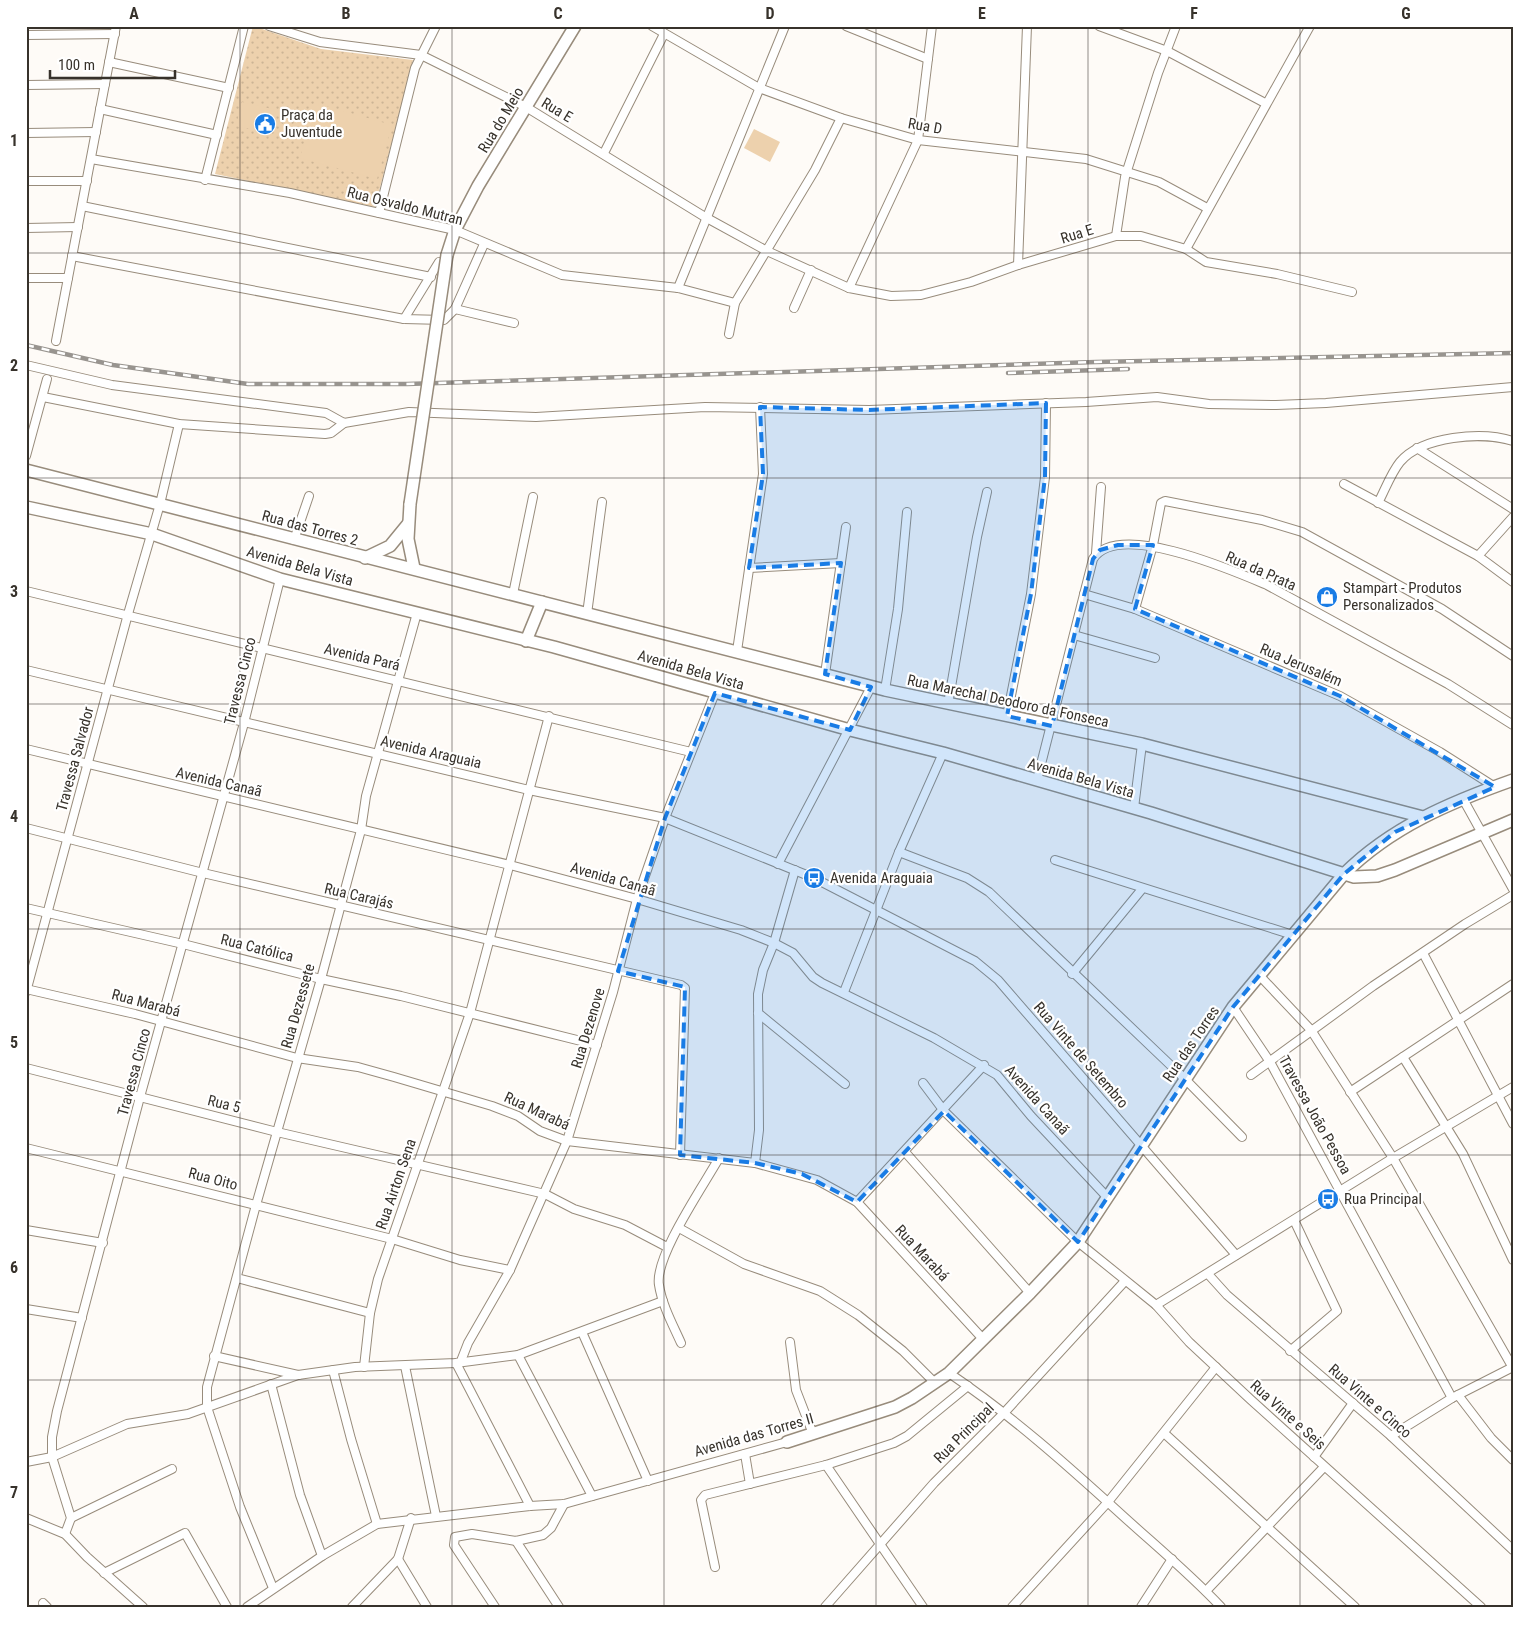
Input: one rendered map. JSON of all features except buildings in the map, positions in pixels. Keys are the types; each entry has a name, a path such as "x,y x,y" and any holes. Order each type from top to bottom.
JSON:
{"street":[{"path":"205,180 244,26"},
{"name":"Rua E","path":"269,26 320,42 421,55 526,107 604,153 705,218 767,252 849,288 891,296 921,295 971,282 1116,236 1150,237 1186,249 1206,262 1277,274 1352,292"},
{"path":"379,214 411,84 421,55 436,26"},
{"name":"Rua do Meio","path":"414,568 408,524 443,259 454,230 575,26"},
{"name":"Rua D","path":"652,26 759,88 841,118 918,140 1086,159 1127,170 1160,182 1207,208"},
{"path":"678,288 785,26"},
{"path":"846,26 928,59"},
{"path":"849,288 918,140 932,26"},
{"path":"1018,266 1027,26"},
{"path":"1099,26 1167,52 1265,103"},
{"path":"1116,236 1127,170 1158,73 1176,26"},
{"path":"1186,249 1265,103 1310,26"},
{"path":"26,36 115,30 56,341"},
{"path":"604,153 664,34"},
{"path":"109,62 229,88"},
{"path":"26,85 105,84"},
{"path":"100,109 217,135"},
{"path":"729,334 735,303 815,170 841,118"},
{"path":"26,133 96,132"},
{"name":"Rua Osvaldo Mutran","path":"91,159 205,180 290,193 454,230 562,276 678,288 735,303"},
{"path":"26,181 87,180"},
{"path":"82,206 430,276"},
{"path":"26,228 78,227"},
{"path":"72,256 404,319 444,320 455,309 484,244"},
{"path":"404,319 430,276 443,259"},
{"path":"794,308 811,270"},
{"path":"26,278 68,278"},
{"path":"455,309 514,323"},
{"path":"26,365 112,385 326,413 344,423"},
{"path":"26,456 30,430 43,397 47,379"},
{"path":"43,397 179,424 325,434 331,433 344,423 409,412 536,417 705,407 869,410 1156,397 1209,404 1284,405 1513,387"},
{"path":"1007,716 1032,585 1045,477 1046,403"},
{"path":"737,651 763,474 760,407"},
{"name":"Travessa Salvador","path":"26,990 128,614 152,534 179,424"},
{"path":"1378,503 1400,462 1417,448 1444,439 1484,436 1513,441"},
{"path":"1417,448 1513,510"},
{"name":"Rua das Torres 2","path":"26,470 588,614"},
{"path":"1344,484 1478,556 1513,582"},
{"path":"1037,780 1094,556 1101,487"},
{"path":"948,704 977,537 987,492"},
{"path":"294,540 309,496"},
{"path":"513,594 533,497"},
{"path":"588,614 602,502"},
{"path":"1135,609 1153,545 1161,504 1165,502 1262,520 1302,532 1442,610 1513,656"},
{"name":"Avenida Bela Vista","path":"26,507 152,534 280,579 554,647 850,730 943,753 1134,808 1344,874 1363,878 1395,870 1513,820"},
{"path":"885,690 898,609 907,512"},
{"path":"1478,556 1513,517"},
{"path":"365,558 390,546 408,524"},
{"path":"825,674 846,527"},
{"name":"Rua da Prata","path":"1094,556 1118,545 1144,547 1153,545 1268,585 1448,684 1513,725"},
{"path":"749,568 841,563"},
{"name":"Travessa Cinco","path":"71,1518 52,1457 52,1437 57,1411 122,1172 140,1097 244,723 280,579"},
{"name":"Avenida Pará","path":"26,591 128,614 691,752"},
{"name":"Rua Jerusalém","path":"1084,594 1135,609 1340,696 1440,752 1495,787"},
{"path":"526,641 542,602"},
{"name":"Rua Dezessete","path":"207,1407 207,1387 214,1356 297,1058 321,979 361,830 366,796 380,754 417,613"},
{"name":"Rua Marechal Deodoro da Fonseca","path":"588,614 871,687 1142,744 1423,817"},
{"path":"1074,635 1155,658"},
{"name":"Avenida Araguaia","path":"26,670 529,790 665,818 795,870 876,910"},
{"path":"778,864 871,687"},
{"name":"Rua Dezenove","path":"458,1362 510,1270 567,1141 597,1045 637,899 665,818 715,693"},
{"name":"Rua Airton Sena","path":"364,1367 370,1313 416,1165 470,1013 549,716"},
{"path":"1134,808 1142,744"},
{"name":"Avenida Canaã","path":"26,749 510,865 637,899 741,930 774,943 793,953 813,977 984,1065 997,1074 1026,1110 1108,1198"},
{"path":"844,992 899,852 943,753"},
{"name":"Rua das Torres","path":"1078,1242 1233,1007 1344,874 1390,836 1423,817 1513,780"},
{"path":"1463,799 1513,889"},
{"name":"Rua Carajás","path":"26,828 203,873 669,982 685,988 680,1155"},
{"path":"899,852 968,878 984,888 1072,974 1185,1079 1242,1137"},
{"path":"1055,860 1142,889 1293,935"},
{"path":"755,1163 759,1130 758,994 763,970 774,943 795,870"},
{"path":"1072,974 1142,889"},
{"path":"1251,1075 1310,1030 1465,924 1513,895"},
{"name":"Rua Católica","path":"26,908 183,944 597,1045"},
{"name":"Rua Vinte de Setembro","path":"876,910 975,961 998,980 1236,1255"},
{"path":"1423,953 1457,1021 1513,1124"},
{"path":"1259,974 1310,1030 1392,1158 1513,1367 1455,1397 1391,1436"},
{"path":"1350,1092 1513,984"},
{"name":"Rua Marabá","path":"26,990 100,1005 297,1058 358,1067 507,1111 540,1131 567,1141 755,1163 817,1180 857,1202 983,1338"},
{"name":"Travessa João Pessoa","path":"1233,1007 1270,1062 1320,1157 1341,1190 1455,1397 1513,1460"},
{"path":"758,1014 845,1084"},
{"path":"1404,1057 1463,1154 1513,1260"},
{"path":"857,1202 944,1111 984,1065"},
{"name":"Rua 5","path":"26,1068 277,1132 346,1146 416,1165 545,1194 574,1209 625,1225 667,1247"},
{"name":"Rua Vinte e Seis","path":"923,1083 944,1111 1078,1242 1156,1306 1216,1367 1324,1467 1481,1607"},
{"path":"1156,1306 1392,1158 1513,1087"},
{"name":"Rua Oito","path":"26,1148 392,1239 460,1260 510,1270"},
{"path":"904,1152 1030,1293"},
{"path":"681,1343 663,1301 658,1285 658,1273 667,1247 719,1158"},
{"path":"1290,1350 1337,1311 1294,1220"},
{"path":"679,1228 744,1264 820,1291 858,1315 903,1351 935,1383"},
{"path":"26,1230 103,1243"},
{"name":"Avenida das Torres II","path":"377,1524 411,1518 564,1504 787,1442 895,1407 949,1373 1030,1293 1078,1242"},
{"name":"Rua Vinte e Cinco","path":"1208,1274 1227,1295 1391,1436 1513,1550"},
{"path":"237,1278 370,1313"},
{"name":"Rua Principal","path":"829,1605 880,1543 946,1470 1004,1413 1125,1281"},
{"path":"26,1462 52,1457 127,1424 177,1416 298,1375 364,1367 458,1362 518,1355 663,1301"},
{"path":"26,1309 82,1318"},
{"path":"582,1332 648,1481"},
{"path":"790,1342 796,1390 812,1434"},
{"path":"518,1355 592,1496"},
{"path":"214,1356 298,1375"},
{"path":"458,1362 530,1506"},
{"path":"405,1366 436,1516"},
{"path":"1012,1607 1108,1502 1216,1367"},
{"path":"247,1607 322,1556 377,1524 351,1439 333,1370"},
{"path":"949,1373 1004,1413 1108,1502 1172,1558 1221,1607"},
{"path":"271,1384 300,1495 322,1556"},
{"path":"715,1568 701,1500 705,1495 826,1465 894,1443 907,1436 968,1386"},
{"path":"1314,1457 1353,1403"},
{"path":"207,1407 240,1507 273,1588"},
{"path":"1164,1433 1355,1607"},
{"path":"745,1454 750,1484"},
{"path":"826,1465 923,1607"},
{"path":"1206,1591 1324,1467"},
{"path":"65,1534 71,1518 172,1469"},
{"path":"495,1607 454,1545 457,1535 472,1534 516,1541 548,1532 564,1504"},
{"path":"26,1518 65,1534 104,1573 143,1607"},
{"path":"352,1607 398,1559 411,1518"},
{"path":"104,1573 185,1533 227,1607"},
{"path":"516,1541 559,1607"},
{"path":"1141,1607 1172,1558"},
{"path":"398,1559 427,1607"}],"highlighted area":[{"path":"1046,403 1045,477 1031,594 1007,716 1052,726 1093,559 1100,550 1118,545 1153,545 1135,609 1340,696 1495,787 1395,832 1344,874 1233,1007 1078,1242 944,1111 857,1202 802,1174 755,1163 680,1155 685,987 618,971 665,818 715,693 850,730 871,687 825,674 841,563 749,568 763,474 760,407 869,410"}],"shaded area":[{"path":"253,26 321,49 413,60 375,207 215,174"},
{"path":"242,102 276,110 271,133 236,126"},
{"path":"315,103 392,125 377,179 300,158"},
{"path":"754,129 780,142 770,162 744,148"}],"railway":[{"path":"26,345 113,365 248,384 407,384 1096,362 1513,353"},
{"path":"1008,373 1128,369"}],"place":[{"name":"Praça da Juventude","path":"265,124"},
{"name":"Stampart - Produtos Personalizados","path":"1327,597"},
{"name":"Avenida Araguaia","path":"814,878"},
{"name":"Rua Principal","path":"1328,1199"}]}
